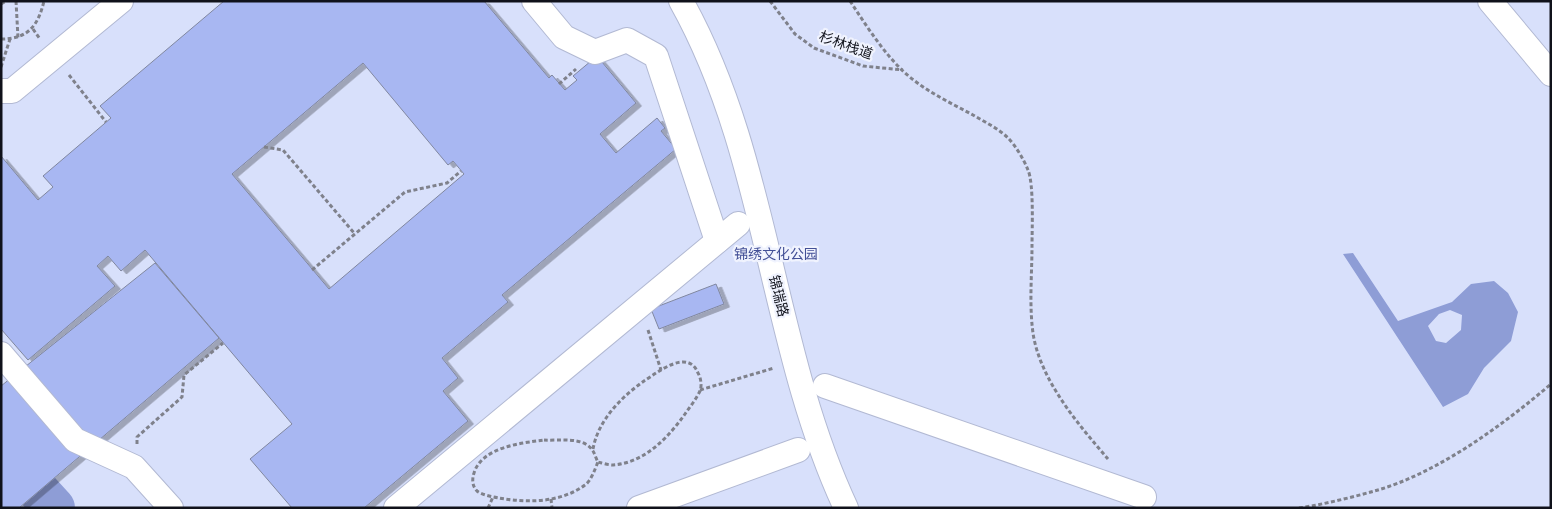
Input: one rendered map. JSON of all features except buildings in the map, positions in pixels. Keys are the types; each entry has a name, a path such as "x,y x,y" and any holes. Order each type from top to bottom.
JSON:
{"street":[{"path":"1,91 12,91 121,1"},
{"path":"534,1 564,37 595,52 627,40 656,56 717,242"},
{"name":"锦瑞路","path":"681,1 715,72 734,122 812,420 828,468 846,508"},
{"path":"1490,1 1551,74"},
{"path":"396,508 738,224"},
{"path":"1,354 76,440 134,467 171,508"},
{"path":"825,386 1144,497"},
{"path":"639,508 798,450"}],"path":[{"path":"1,4 6,1"},
{"path":"16,1 18,38"},
{"path":"1,39 18,38 32,29 44,1"},
{"name":"杉林栈道","path":"770,1 795,34 814,48 863,66 902,70"},
{"path":"850,1 902,70 923,87 987,123 1008,138 1029,172 1033,220 1031,302 1033,333 1038,353 1046,372 1068,410 1109,460"},
{"path":"1,67 10,39"},
{"path":"264,147 283,150 354,234"},
{"path":"312,270 405,192 447,183 461,171"},
{"path":"639,306 661,370"},
{"path":"134,467 137,437 182,397 184,375 223,343"},
{"path":"593,450 582,442 572,440 544,440 519,444 487,456 476,466 472,476 473,485 478,492 493,497 530,501 567,495 587,484 598,462 593,450 595,436 602,423 622,398 661,370 676,363 687,362 693,364 701,380 700,390 675,428 663,441 647,453 630,461 612,465 598,462"},
{"path":"700,390 774,368"},
{"path":"1300,508 1379,489 1419,473 1462,450 1525,406 1551,384"},
{"path":"488,508 493,497"},
{"path":"551,499 552,508"}],"green space":[{"name":"锦绣文化公园","path":"1,1 1551,1 1551,508 1,508"}],"water":[{"path":"1353,253 1398,321 1452,302 1471,284 1494,281 1508,293 1518,312 1511,341 1484,368 1468,394 1443,407 1343,254","holes":["1450,310 1462,315 1461,330 1446,343 1436,341 1428,326 1439,314"]}],"waterway":[{"path":"1,450 54,508"}]}
